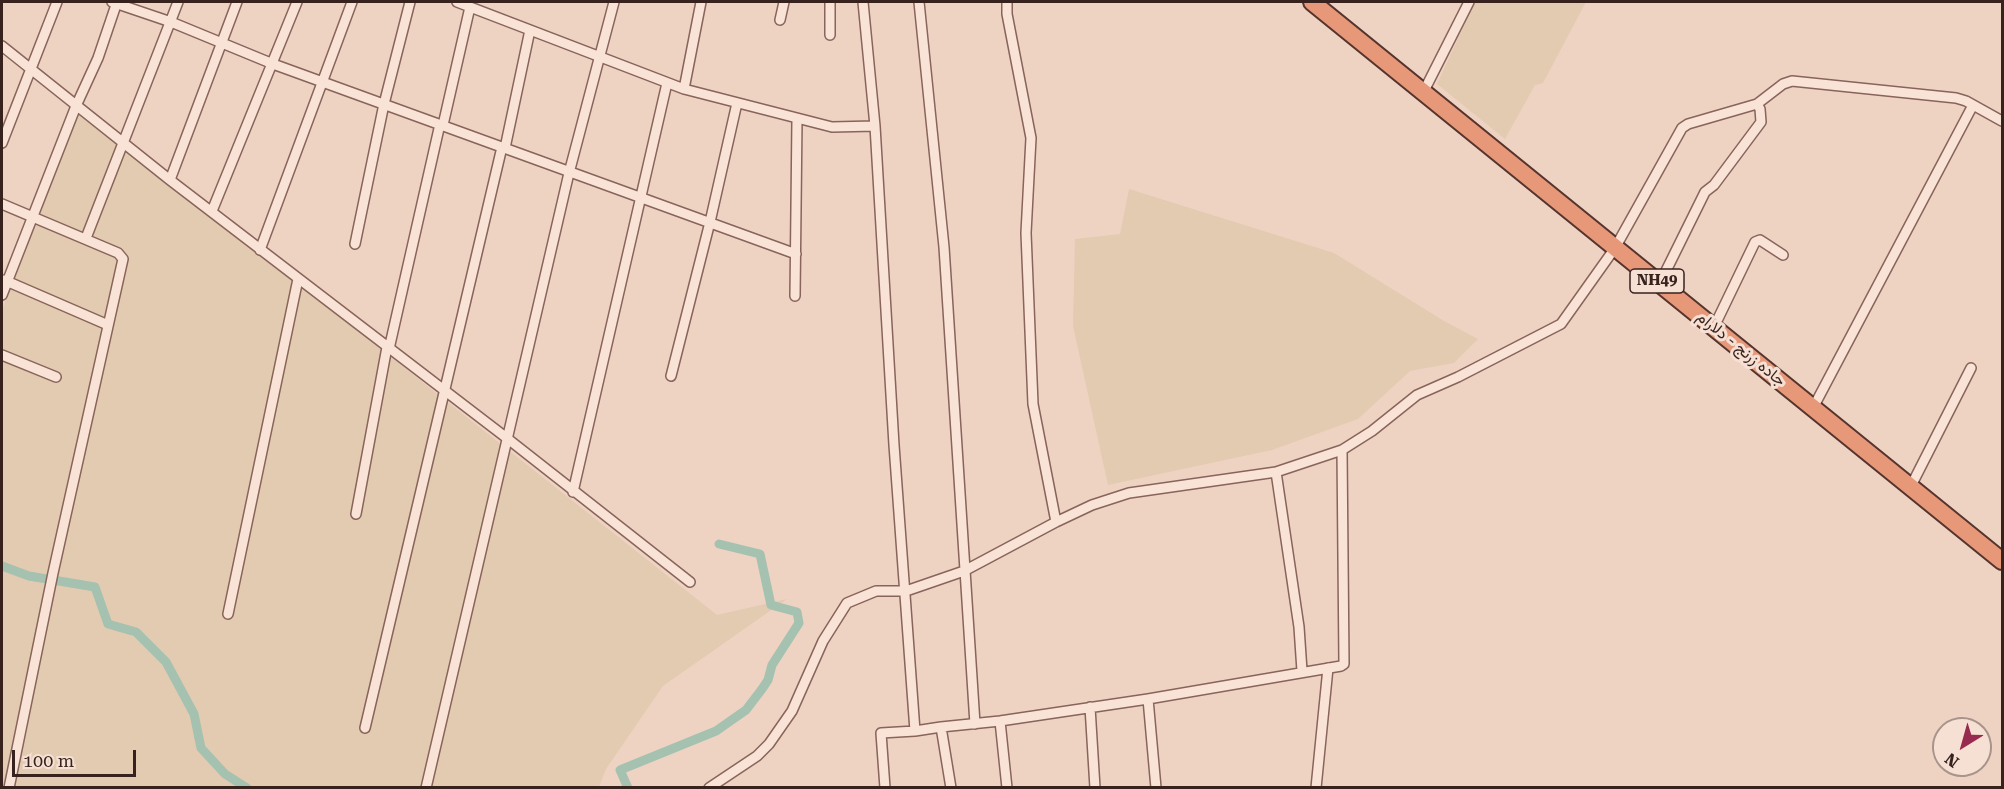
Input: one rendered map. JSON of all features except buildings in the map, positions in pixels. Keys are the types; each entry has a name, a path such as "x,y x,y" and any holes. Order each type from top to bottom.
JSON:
{"highway":[{"name":"جاده زرنج - دلارام","path":"1311,2 1424,91 2002,561"}],"street":[{"path":"2,143 57,2"},
{"path":"2,295 4,280 33,217 76,106 98,58 115,2 171,22 273,64 323,80 569,173 796,254"},
{"path":"87,238 178,2"},
{"path":"170,180 237,2"},
{"path":"212,211 297,2"},
{"path":"260,250 352,2"},
{"path":"355,244 384,104 410,2"},
{"path":"426,788 569,173 614,2"},
{"path":"684,89 701,2"},
{"path":"780,20 784,2"},
{"path":"830,2 830,35"},
{"path":"863,2 875,126 894,445 915,731"},
{"path":"919,2 944,247 975,724"},
{"path":"1007,2 1007,14 1031,138 1026,233 1034,404 1056,522"},
{"path":"1424,91 1469,2"},
{"path":"356,514 388,348 441,125 463,3 684,89 832,127 875,126"},
{"path":"365,728 530,30"},
{"path":"2,46 170,180 508,439 690,582"},
{"path":"709,788 757,756 769,744 792,711 823,641 847,603 876,591 906,591 964,571 1056,522 1092,505 1129,493 1276,472 1342,450 1372,431 1417,395 1458,377 1561,324 1615,248 1682,128 1693,122 1757,104 1783,84 1792,81 1956,98 2002,121"},
{"path":"573,492 639,198 668,83"},
{"path":"671,376 737,104"},
{"path":"1660,283 1705,192 1714,185 1761,122 1760,109 1757,104"},
{"path":"1813,408 1973,105"},
{"path":"795,296 797,118"},
{"path":"2,204 87,238 118,253 123,258 53,573 9,788"},
{"path":"1714,327 1755,242 1760,240 1783,255"},
{"path":"228,614 298,279"},
{"path":"4,280 108,326"},
{"path":"2,355 56,377"},
{"path":"1910,488 1971,368"},
{"path":"885,788 881,734 1000,722 1148,699 1344,664 1342,450"},
{"path":"1276,472 1299,627 1302,671"},
{"path":"1316,788 1328,668"},
{"path":"1148,699 1155,788"},
{"path":"1090,707 1095,788"},
{"path":"1000,722 1007,788"},
{"path":"940,727 951,788"}],"shaded area":[{"path":"1475,2 1586,2 1543,83 1535,85 1505,139 1437,84"},
{"path":"77,109 717,615 787,599 663,686 606,769 599,787 2,787 2,310"},
{"path":"1129,189 1334,253 1444,321 1478,339 1454,363 1410,371 1358,419 1272,450 1108,485 1073,326 1075,239 1120,234"}],"waterway":[{"path":"628,788 620,770 716,731 746,710 768,680 772,665 799,623 797,612 771,605 760,554 719,544"},
{"path":"2,566 29,576 95,587 108,624 136,632 166,662 194,714 201,748 225,774 247,788"}]}
